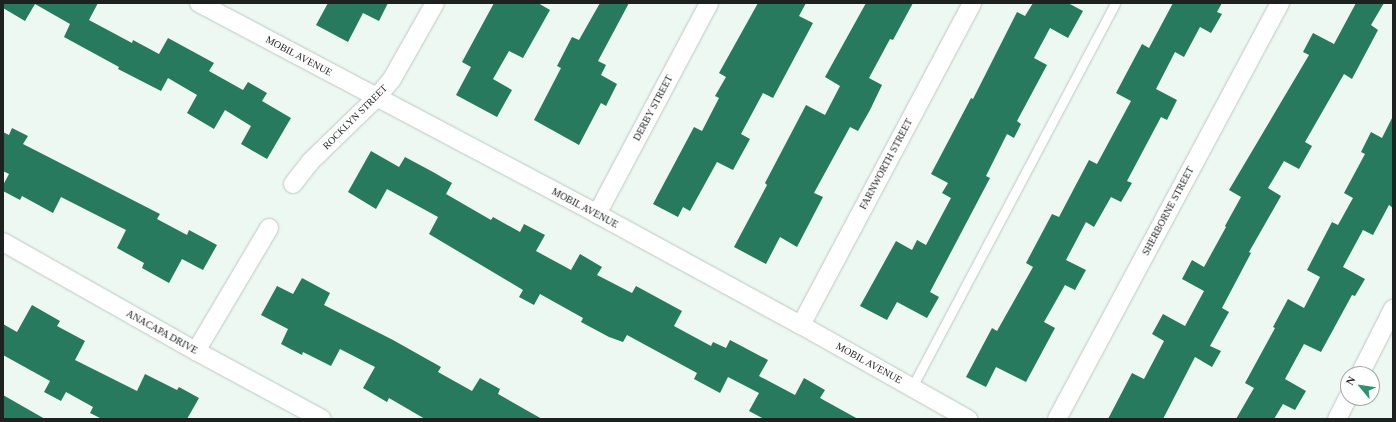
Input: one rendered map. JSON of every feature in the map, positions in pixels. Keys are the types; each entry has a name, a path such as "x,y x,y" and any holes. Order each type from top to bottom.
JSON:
{"street":[{"name":"MOBIL AVENUE","path":"199,3 597,214 801,325 968,419"},
{"name":"ROCKLYN STREET","path":"293,184 310,162 377,97 404,60 435,3"},
{"name":"DERBY STREET","path":"597,214 709,3"},
{"name":"FARNWORTH STREET","path":"801,325 972,3"},
{"name":"SHERBORNE STREET","path":"1057,419 1280,3"},
{"path":"196,351 269,228"},
{"name":"ANACAPA DRIVE","path":"3,242 196,351 322,419"},
{"path":"1364,366 1393,309"},
{"path":"1337,419 1344,406"}],"lane":[{"path":"912,387 1115,3"}],"building":[{"path":"3,3 98,3 89,20 132,43 133,40 159,54 168,38 214,63 209,71 243,90 248,82 267,93 262,101 291,118 267,159 241,144 251,126 225,110 214,129 187,113 197,95 168,78 161,91 118,69 119,67 64,37 70,24 35,4 25,21 3,8"},
{"path":"328,3 388,3 379,21 363,13 348,42 316,25"},
{"path":"494,3 538,3 550,10 523,58 509,51 493,79 512,90 497,117 456,95 471,67 462,62"},
{"path":"600,3 629,3 598,61 606,65 601,75 617,84 606,106 601,103 579,145 534,120 561,68 557,66 572,37 579,40"},
{"path":"758,3 806,3 799,16 813,23 773,98 763,93 741,134 750,139 733,170 717,162 690,211 683,207 678,217 653,204 694,127 702,131 719,98 715,96 726,77 719,73"},
{"path":"866,3 913,3 893,40 890,39 869,78 882,85 870,110 858,131 850,127 814,193 823,197 797,247 780,237 766,264 734,247 767,185 765,183 806,105 825,115 840,86 825,77"},
{"path":"1033,3 1068,3 1083,11 1068,38 1050,28 1034,58 1047,65 1017,121 1021,124 1014,138 1007,134 986,176 990,178 930,292 939,297 927,318 897,302 887,320 860,306 896,241 912,250 917,240 926,245 951,198 942,193 948,183 931,174 971,98 973,99 1017,12 1025,16"},
{"path":"1173,3 1222,3 1217,12 1222,14 1211,33 1200,27 1184,57 1175,52 1156,89 1177,100 1167,120 1161,117 1127,181 1132,183 1121,202 1111,197 1094,227 1086,222 1066,260 1086,270 1075,290 1065,285 1044,322 1055,328 1026,382 996,367 986,387 966,377 992,328 997,331 1033,267 1026,263 1052,214 1059,217 1089,160 1097,164 1131,101 1116,93 1142,44 1149,48"},
{"path":"1356,3 1384,3 1371,25 1378,30 1352,79 1344,74 1305,142 1312,146 1299,169 1284,161 1268,188 1281,196 1249,252 1251,253 1222,308 1229,312 1210,346 1221,351 1212,367 1195,357 1163,419 1108,419 1132,373 1144,379 1164,341 1152,334 1163,314 1185,326 1204,291 1182,279 1192,260 1204,267 1226,227 1225,226 1241,197 1229,190 1309,55 1303,52 1313,33 1334,44"},
{"path":"1393,116 1393,208 1389,205 1373,235 1363,230 1343,267 1365,279 1355,296 1352,295 1321,352 1304,344 1285,379 1306,391 1295,410 1283,404 1274,419 1236,419 1254,388 1245,383 1275,328 1273,327 1288,299 1304,308 1320,277 1307,270 1332,222 1338,225 1353,198 1344,193 1365,154 1361,152 1371,132 1382,138"},
{"path":"12,128 28,136 23,144 160,214 157,219 187,235 189,230 217,245 203,270 182,259 169,283 142,268 144,263 117,248 126,230 61,197 53,213 22,196 20,200 3,191 3,185 9,174 3,171 3,132 9,135"},
{"path":"371,151 399,167 405,157 433,172 452,183 446,194 491,220 493,217 520,232 524,224 545,235 536,251 571,270 580,254 602,267 597,275 632,293 636,286 682,311 674,326 711,346 713,342 726,348 730,340 768,360 759,376 795,395 804,378 825,390 820,398 858,419 764,419 749,411 759,393 728,377 720,393 694,379 697,373 627,335 623,342 609,337 581,322 583,318 540,294 534,305 519,297 523,290 429,234 438,217 387,189 376,209 348,192"},
{"path":"302,278 330,293 324,305 393,340 441,367 438,372 472,391 480,378 500,389 498,394 542,419 425,419 389,398 387,402 363,388 375,367 340,349 331,366 303,352 302,355 281,344 288,329 261,315 277,286 293,294"},
{"path":"32,305 60,321 57,326 85,341 75,360 137,391 145,374 177,390 179,387 199,398 187,419 102,419 90,413 93,407 66,392 61,401 44,392 50,381 3,355 3,324 17,332"},
{"path":"3,395 45,419 3,419"}]}
